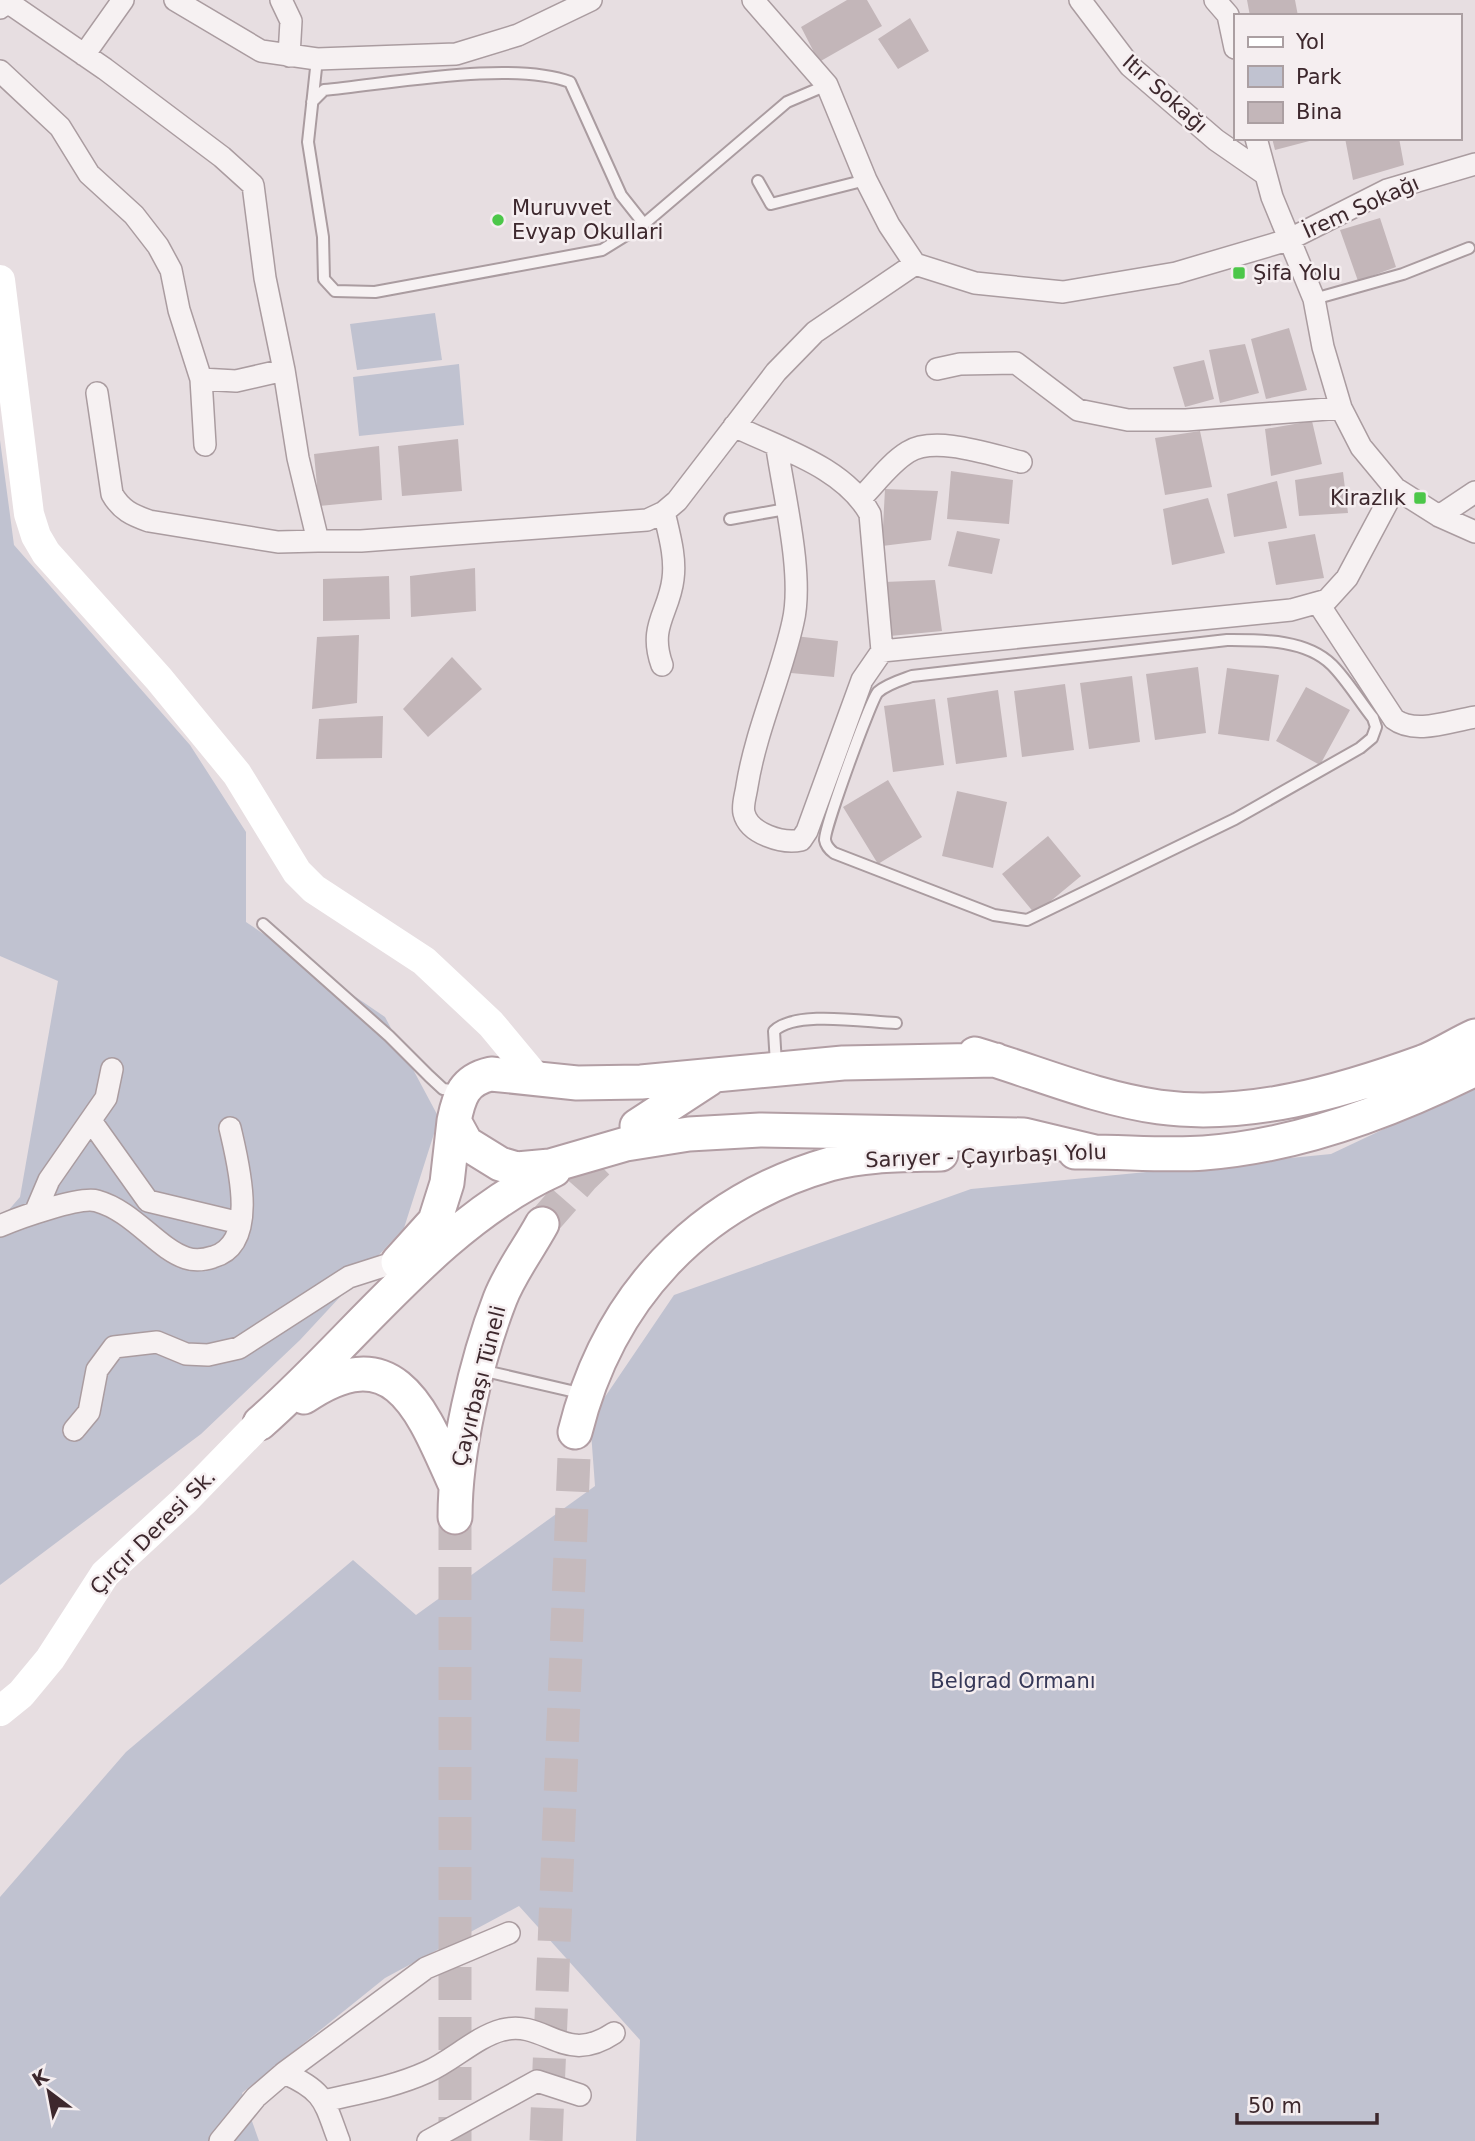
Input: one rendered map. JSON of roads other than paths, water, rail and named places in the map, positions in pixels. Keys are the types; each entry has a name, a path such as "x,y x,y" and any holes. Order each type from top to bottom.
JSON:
{"main road":[{"path":"260,1423 300,1367 435,1221 447,1182 458,1106 478,1077 491,1074 577,1083 711,1077 738,1072 777,1071 843,1063 996,1060 1087,1090 1156,1107 1219,1110 1308,1098 1426,1060 1475,1036"},
{"name":"Sarıyer - Çayırbaşı Yolu","path":"575,1432 584,1394 606,1344 649,1279 678,1248 713,1220 755,1194 831,1163 878,1156 1205,1153 1278,1139 1376,1113 1414,1100 1475,1069"},
{"path":"636,1126 711,1077"},
{"path":"458,1106 466,1143 500,1164 517,1169 550,1166 591,1153 690,1134 760,1130 1024,1135 1095,1152"},
{"path":"260,1423 457,1234 531,1182 591,1153"},
{"name":"Çayırbaşı Tüneli","path":"455,1517 455,1484 478,1370 500,1297 542,1224"},
{"path":"260,1423 330,1379 360,1374 383,1379 407,1392 421,1408 455,1484"}],"street":[{"path":"84,55 123,0"},
{"path":"175,0 261,51 317,59 456,54 517,35 591,0"},
{"path":"281,0 291,21 289,56"},
{"path":"97,393 113,494 118,505 131,515 278,542 361,541 647,520 664,512 677,501 776,372 815,332 915,264 889,225 866,180 827,85 753,0"},
{"name":"Itır Sokağı","path":"1080,0 1130,66 1216,140 1265,174"},
{"path":"1215,0 1228,15 1234,43"},
{"path":"3,4 12,5 84,55 222,157 253,185 265,278 298,458 318,541"},
{"path":"0,71 60,127 89,174 135,215 172,270 179,310 201,379 205,445"},
{"path":"1256,140 1265,174 1288,240 1314,299 1323,347 1341,408 1361,447 1395,488 1439,516 1475,532"},
{"name":"İrem Sokağı","path":"915,264 975,283 1063,292 1176,273 1288,240 1387,190 1475,164"},
{"path":"0,280 29,514 36,536 46,553 159,679 237,774 296,872 314,889 424,961 491,1024 536,1078"},
{"path":"937,369 961,364 1016,363 1078,410 1128,420 1186,420 1341,408"},
{"path":"201,379 236,381 284,370"},
{"path":"734,426 843,480 862,498 870,514 882,651 862,680 807,831 801,840 789,842 760,831 748,822 743,811 750,771 793,622 797,595 777,448"},
{"path":"862,498 909,451 925,447 949,445 1021,462"},
{"path":"882,651 1291,610 1318,603 1327,600 1347,578 1395,488"},
{"path":"1439,516 1475,492"},
{"path":"662,665 657,650 659,619 674,578 673,551 664,512"},
{"path":"1318,603 1394,719 1403,726 1475,716"},
{"path":"35,1213 48,1180 106,1098 112,1069"},
{"path":"91,1121 148,1201 240,1223"},
{"path":"0,1226 35,1213 95,1200 128,1214 185,1258 201,1261 224,1254 237,1239 240,1223 239,1166 230,1128"},
{"path":"74,1430 89,1412 97,1370 114,1347 157,1342 186,1354 208,1355 239,1348 349,1277 399,1261"},
{"name":"Çırçır Deresi Sk.","path":"0,1711 37,1676 105,1574 184,1501 260,1423"},
{"path":"220,2141 256,2097 284,2073 426,1968 509,1933"},
{"path":"324,2101 393,2084 428,2071 503,2030 528,2030 569,2046 597,2044 614,2033"},
{"path":"284,2073 311,2085 324,2101 339,2141"},
{"path":"428,2141 537,2081 580,2095"}],"lane":[{"path":"317,59 308,142 323,237 324,279 335,291 375,292 601,250 645,224 787,102 827,85"},
{"path":"312,103 324,90 494,74 548,74 570,82 621,195 645,224"},
{"path":"758,181 771,204 866,180"},
{"path":"1314,299 1403,274 1469,248"},
{"path":"730,519 786,509"},
{"path":"1061,634 1064,659"},
{"path":"1227,640 1287,643 1333,666 1376,727 1372,738 1360,748 1236,819 1027,920 994,915 834,853 828,848 825,839 830,816 876,694 912,676 1064,659 1227,640"},
{"path":"263,924 443,1089 458,1106"},
{"path":"777,1071 774,1031 780,1025 797,1019 897,1023"},
{"path":"478,1370 584,1394"}],"tunnel":[{"path":"542,1224 583,1177 619,1142"},
{"path":"546,2141 575,1432"},
{"path":"455,1517 455,2141"}],"place":[{"name":"Muruvvet Evyap Okullari","path":"498,220"},
{"name":"Şifa Yolu","path":"1239,273"},
{"name":"Kirazlık","path":"1420,498"}],"park label":[{"name":"Belgrad Ormanı","path":"1013,1681"}]}
